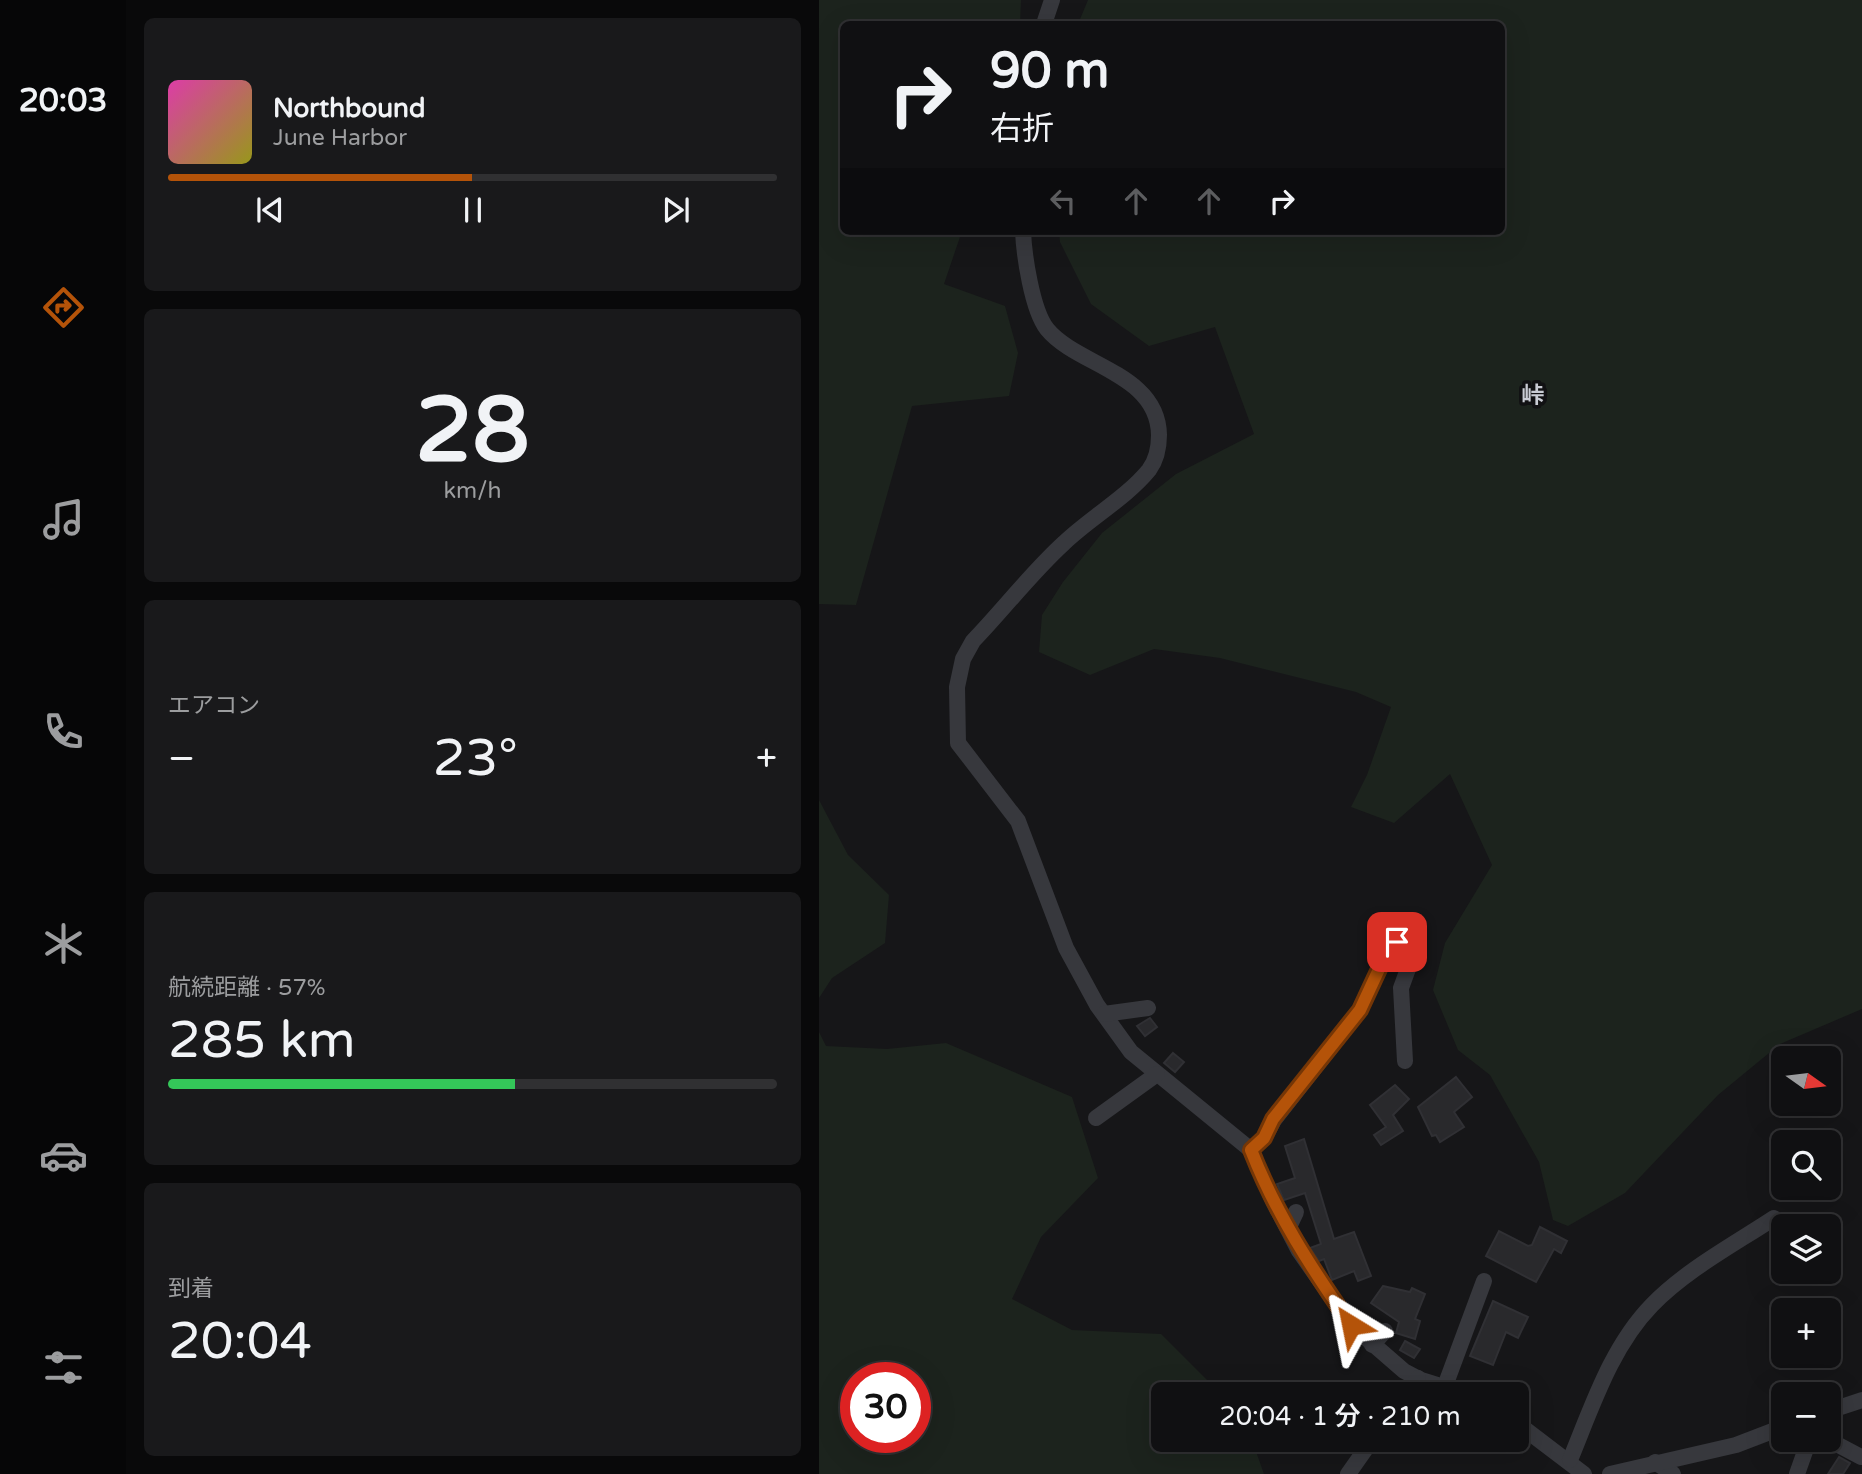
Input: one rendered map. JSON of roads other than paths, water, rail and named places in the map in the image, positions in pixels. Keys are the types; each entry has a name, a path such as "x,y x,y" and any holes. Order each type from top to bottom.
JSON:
{"street":[{"path":"1045,21 1052,0"},
{"path":"1024,235 1032,290 1046,328 1063,342 1121,376 1145,398 1159,426 1159,450 1149,470 1065,541 973,641 963,659 957,687 955,726 958,743 1018,821 1066,948 1082,981 1131,1052 1251,1150 1299,1251 1351,1325 1372,1345 1417,1378 1431,1382"},
{"path":"1251,1150 1264,1138 1273,1119 1360,1010 1380,967 1402,934 1416,947 1401,988 1405,1061"},
{"path":"1104,1014 1149,1008"},
{"path":"1096,1118 1157,1074"},
{"path":"1288,1229 1296,1212"},
{"path":"1570,1460 1620,1347 1649,1308 1704,1265 1771,1221"},
{"path":"1446,1382 1484,1281"},
{"path":"1372,1345 1385,1331"},
{"path":"1414,1382 1417,1378"},
{"path":"1841,1407 1862,1400"},
{"path":"1529,1431 1570,1460 1584,1474"},
{"path":"1610,1474 1736,1445 1771,1432"},
{"path":"1841,1446 1861,1457"},
{"path":"1348,1474 1364,1452"},
{"path":"1797,1474 1805,1452"},
{"path":"1655,1462 1673,1474"}],"district":[{"name":"峠","path":"1533,396"}]}
